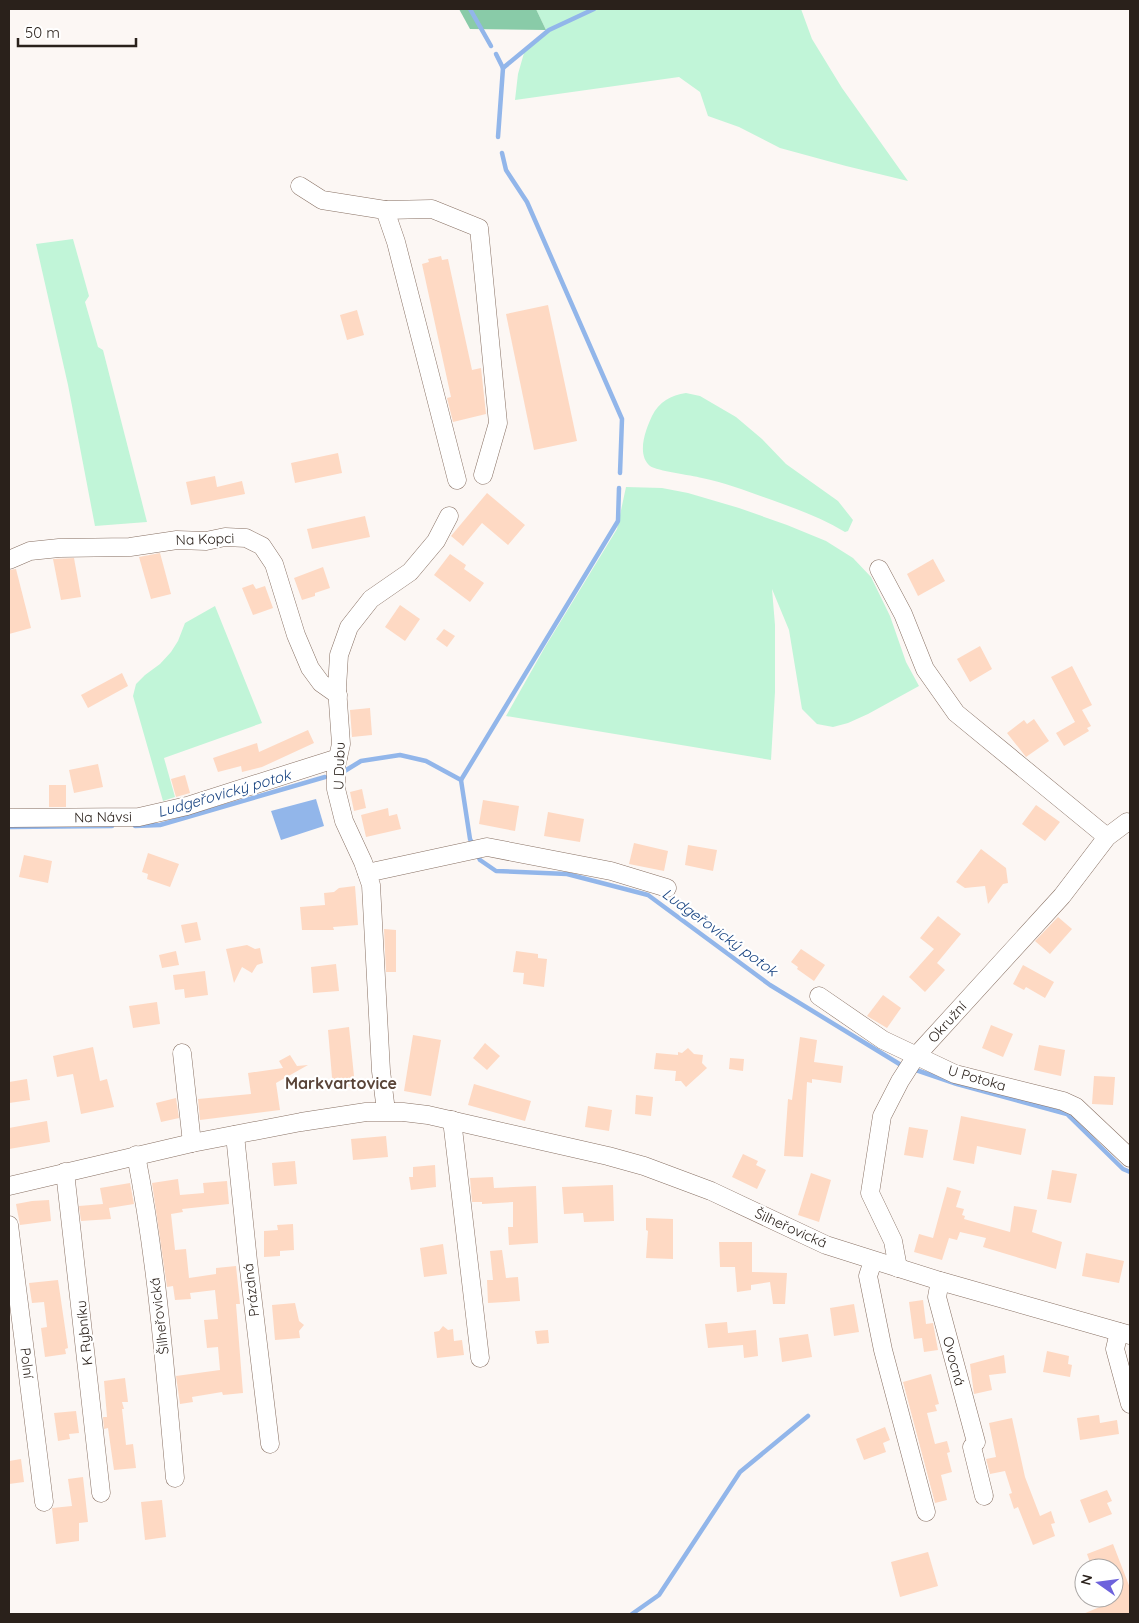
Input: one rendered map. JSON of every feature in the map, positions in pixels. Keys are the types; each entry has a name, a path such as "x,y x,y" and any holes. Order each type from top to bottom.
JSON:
{"street":[{"path":"300,186 322,200 385,210 432,209 479,228 498,423 483,475"},
{"path":"385,210 396,242 457,480"},
{"name":"U Dubu","path":"386,1112 381,1071 371,885 344,821 336,789 340,744 339,655 349,627 372,599 410,572 436,541 449,516"},
{"name":"Na Kopci","path":"9,560 30,551 59,548 130,547 177,540 206,542 225,537 246,538 262,546 274,564 296,636 310,668 321,684 338,695"},
{"path":"879,569 903,614 925,669 956,712 1107,837"},
{"name":"Na Návsi","path":"9,818 139,817 187,806 338,758"},
{"name":"Okružní","path":"898,1268 894,1241 870,1193 882,1116 900,1081 916,1056 1062,896 1107,837 1127,822 1130,823"},
{"path":"367,873 488,847 611,872 667,888"},
{"name":"U Potoka","path":"819,996 883,1040 955,1074 1062,1101 1076,1107 1130,1158"},
{"path":"182,1053 192,1143"},
{"name":"Šilheřovická","path":"9,1186 136,1155 235,1135 366,1112 411,1113 452,1120 644,1166 711,1191 826,1244 940,1281 1124,1334"},
{"path":"452,1120 480,1358"},
{"name":"Prázdná","path":"235,1135 270,1444"},
{"name":"Šilheřovická","path":"136,1155 145,1204 164,1354 175,1478"},
{"name":"K Rybníku","path":"65,1172 101,1493"},
{"name":"Polní","path":"9,1225 44,1502"},
{"path":"873,1260 868,1276 883,1350 926,1512"},
{"name":"Ovocná","path":"940,1281 937,1297 976,1442 972,1447 984,1496"},
{"path":"1124,1334 1115,1349 1130,1404"}],"green space":[{"path":"459,9 536,9 546,30 470,29"},
{"path":"536,9 801,9 812,39 842,88 908,181 780,148 739,127 708,116 700,92 679,77 515,100 518,74 524,53 546,30"},
{"path":"73,239 89,296 85,302 98,347 103,350 147,522 95,526 68,385 36,244"},
{"path":"686,393 700,396 736,417 762,439 786,464 838,501 853,520 848,531 845,532 809,514 737,488 650,466 646,461 643,448 645,434 652,416 666,400 675,395"},
{"path":"626,487 662,488 688,493 739,508 826,541 853,558 871,577 890,616 906,662 919,686 848,723 833,727 817,724 802,709 789,630 772,589 775,625 775,692 771,760 506,716 545,647 617,529"},
{"path":"215,606 262,723 164,758 175,797 163,801 133,696 136,684 171,652 178,641 185,623"}],"water":[{"path":"316,799 324,826 281,840 271,811"}],"building":[{"path":"441,256 442,260 448,259 472,370 481,368 486,414 453,422 447,398 451,397 422,264 429,262 428,259"},
{"path":"548,305 577,441 534,450 506,314"},
{"path":"357,310 364,335 347,340 340,315"},
{"path":"338,453 342,473 295,483 291,463"},
{"path":"215,476 217,487 242,481 245,494 191,505 186,482"},
{"path":"487,493 525,525 508,545 482,523 463,546 451,536"},
{"path":"365,516 370,537 312,549 307,529"},
{"path":"160,553 171,594 151,599 139,557"},
{"path":"450,554 466,565 464,569 484,583 470,602 434,575"},
{"path":"74,558 81,597 61,600 53,559"},
{"path":"933,559 945,581 918,596 907,574"},
{"path":"323,567 330,588 302,600 294,578"},
{"path":"16,569 31,628 9,634 9,570"},
{"path":"253,584 256,589 265,586 273,608 253,615 242,588"},
{"path":"400,605 420,619 405,641 385,627"},
{"path":"444,629 455,636 447,647 436,639"},
{"path":"980,646 992,669 970,682 957,659"},
{"path":"1072,666 1092,705 1082,710 1091,726 1087,728 1089,731 1064,746 1056,733 1075,722 1051,677"},
{"path":"122,673 128,686 88,708 81,695"},
{"path":"370,708 372,735 352,737 350,710"},
{"path":"1034,719 1049,741 1026,757 1007,733 1024,720 1027,724"},
{"path":"308,730 314,743 262,767 242,772 241,766 218,772 213,758 257,743 259,752"},
{"path":"98,764 103,787 74,793 69,770"},
{"path":"185,775 190,793 176,797 171,779"},
{"path":"49,785 66,785 66,807 49,807"},
{"path":"362,789 366,808 354,811 350,792"},
{"path":"483,800 519,806 515,831 479,824"},
{"path":"1036,805 1060,822 1045,841 1022,824"},
{"path":"388,808 389,816 397,814 401,829 366,837 361,815"},
{"path":"548,812 584,819 580,842 544,836"},
{"path":"634,843 668,851 664,871 629,864"},
{"path":"688,845 717,850 713,871 685,865"},
{"path":"981,849 1006,868 1008,883 1003,884 988,904 985,886 965,888 956,882"},
{"path":"148,853 179,864 170,887 147,879 148,874 142,872"},
{"path":"24,855 52,861 48,883 19,877"},
{"path":"355,886 358,925 333,927 334,930 302,930 300,907 325,905 324,893 334,892 339,888"},
{"path":"938,916 961,934 937,963 945,970 925,992 909,977 934,949 920,938"},
{"path":"1058,917 1072,929 1050,954 1035,941"},
{"path":"197,922 201,940 185,943 181,925"},
{"path":"384,929 396,930 396,972 386,972"},
{"path":"247,945 255,949 260,948 263,963 257,965 252,973 242,967 234,983 226,949"},
{"path":"801,949 825,965 814,981 797,969 798,967 791,962"},
{"path":"176,951 179,965 162,968 159,955"},
{"path":"516,951 538,954 538,958 547,959 544,987 523,984 524,973 513,972"},
{"path":"336,964 339,991 313,993 311,967"},
{"path":"1023,965 1054,982 1045,998 1026,987 1024,990 1013,984"},
{"path":"205,971 208,995 185,998 184,989 175,990 173,975"},
{"path":"883,995 901,1008 887,1028 867,1016"},
{"path":"157,1002 160,1024 133,1028 129,1006"},
{"path":"991,1025 1013,1034 1003,1057 982,1048"},
{"path":"349,1027 355,1086 333,1089 328,1030"},
{"path":"413,1035 441,1040 431,1096 404,1091"},
{"path":"800,1037 817,1040 814,1062 843,1066 841,1083 812,1079 812,1083 807,1082 803,1157 784,1156 788,1099 792,1100"},
{"path":"485,1043 500,1056 487,1070 473,1058"},
{"path":"1039,1045 1065,1050 1061,1076 1034,1070"},
{"path":"93,1047 100,1081 107,1079 114,1107 81,1114 73,1074 57,1077 53,1056"},
{"path":"688,1048 694,1054 703,1055 702,1063 707,1068 686,1087 681,1081 675,1081 676,1071 654,1069 656,1053 678,1055 678,1052 682,1053"},
{"path":"290,1055 297,1066 308,1065 276,1083 280,1110 200,1120 198,1099 251,1094 248,1073 283,1068 279,1061"},
{"path":"730,1058 744,1059 743,1071 729,1069"},
{"path":"1094,1076 1115,1077 1113,1105 1092,1104"},
{"path":"27,1079 30,1100 9,1103 9,1082"},
{"path":"474,1084 531,1101 525,1121 468,1105"},
{"path":"636,1095 653,1097 651,1116 635,1114"},
{"path":"176,1098 179,1118 161,1122 156,1103"},
{"path":"588,1106 612,1110 609,1131 585,1127"},
{"path":"961,1116 1026,1129 1021,1155 977,1146 974,1164 953,1160"},
{"path":"47,1121 50,1142 9,1149 9,1128"},
{"path":"909,1127 928,1130 923,1158 904,1155"},
{"path":"386,1136 388,1157 353,1160 351,1139"},
{"path":"743,1154 758,1161 756,1165 766,1170 757,1189 732,1177"},
{"path":"295,1161 297,1184 274,1186 272,1163"},
{"path":"435,1165 436,1187 411,1190 409,1177 413,1177 413,1167"},
{"path":"1052,1170 1077,1174 1071,1203 1047,1199"},
{"path":"811,1173 831,1180 819,1222 798,1215"},
{"path":"493,1177 494,1188 536,1186 538,1243 509,1245 508,1227 513,1227 513,1202 482,1204 482,1202 472,1202 470,1178"},
{"path":"178,1179 180,1195 204,1193 203,1183 227,1181 229,1204 182,1209 183,1212 171,1214 175,1250 186,1249 189,1278 216,1274 216,1268 236,1266 240,1304 236,1304 243,1393 223,1395 222,1392 192,1397 193,1402 180,1404 176,1376 220,1370 218,1347 207,1348 204,1320 218,1319 215,1290 190,1293 191,1299 175,1300 173,1286 167,1287 152,1183"},
{"path":"130,1183 134,1204 109,1208 111,1219 81,1221 79,1206 103,1204 100,1188"},
{"path":"613,1185 614,1221 584,1222 583,1213 564,1214 562,1187"},
{"path":"947,1187 961,1191 956,1207 964,1209 962,1215 965,1216 964,1219 1010,1232 1014,1206 1037,1210 1032,1232 1062,1242 1056,1269 983,1247 986,1238 960,1232 957,1240 949,1238 942,1260 914,1252 919,1234 933,1238"},
{"path":"49,1200 51,1221 20,1225 16,1204"},
{"path":"646,1218 673,1219 673,1259 646,1258 648,1231 646,1230"},
{"path":"293,1224 294,1250 280,1251 280,1256 264,1257 264,1231 278,1230 277,1225"},
{"path":"719,1242 752,1242 752,1272 787,1273 785,1304 773,1304 770,1282 751,1285 751,1290 737,1292 735,1267 720,1267"},
{"path":"443,1244 447,1274 424,1277 420,1248"},
{"path":"502,1250 506,1278 518,1277 520,1301 488,1303 487,1280 493,1280 490,1251"},
{"path":"1086,1253 1124,1261 1119,1283 1082,1276"},
{"path":"58,1280 68,1348 65,1349 66,1354 45,1357 41,1328 47,1327 44,1302 32,1303 29,1283"},
{"path":"923,1300 926,1324 933,1323 938,1350 924,1352 922,1338 914,1339 909,1302"},
{"path":"295,1303 299,1321 304,1325 299,1331 300,1338 275,1340 272,1305"},
{"path":"854,1304 859,1332 834,1336 830,1308"},
{"path":"727,1322 728,1333 756,1330 758,1356 744,1358 743,1345 708,1348 705,1324"},
{"path":"443,1326 448,1330 453,1329 454,1341 462,1340 464,1355 437,1358 434,1332 439,1331"},
{"path":"548,1330 549,1343 537,1344 535,1331"},
{"path":"808,1334 812,1357 782,1362 779,1338"},
{"path":"1047,1351 1069,1356 1068,1364 1072,1365 1070,1377 1043,1372"},
{"path":"1004,1355 1006,1373 989,1375 992,1390 974,1394 970,1364"},
{"path":"931,1374 939,1404 935,1405 937,1411 927,1413 935,1444 947,1441 950,1452 947,1453 952,1472 941,1475 947,1500 935,1503 903,1382"},
{"path":"125,1378 128,1402 122,1402 124,1409 122,1409 126,1445 133,1444 136,1468 114,1470 108,1428 104,1429 103,1417 107,1417 104,1381"},
{"path":"76,1411 79,1433 69,1434 70,1439 58,1441 54,1413"},
{"path":"1099,1415 1100,1423 1117,1420 1119,1434 1080,1440 1077,1418"},
{"path":"1012,1418 1025,1477 1040,1516 1051,1511 1055,1523 1051,1524 1055,1536 1033,1545 1018,1507 1014,1509 1009,1494 1012,1493 1005,1471 990,1474 986,1459 996,1457 989,1423"},
{"path":"885,1427 890,1440 883,1443 886,1452 864,1460 856,1439"},
{"path":"21,1459 24,1482 9,1484 9,1461"},
{"path":"83,1477 88,1522 79,1523 79,1541 56,1544 52,1508 72,1506 68,1479"},
{"path":"1107,1490 1112,1501 1107,1503 1112,1514 1089,1523 1080,1500"},
{"path":"162,1500 166,1537 145,1540 141,1502"},
{"path":"1113,1544 1118,1558 1088,1558 1087,1554"},
{"path":"928,1552 938,1586 900,1597 891,1562"},
{"path":"1124,1572 1130,1588 1130,1614 1083,1614 1097,1608 1124,1608"}],"waterway":[{"path":"470,9 491,46"},
{"path":"503,68 549,30 594,9"},
{"path":"496,54 503,68 498,137"},
{"path":"502,153 506,170 527,202 622,419 620,473"},
{"path":"461,780 618,521 619,488"},
{"name":"Ludgeřovický potok","path":"343,772 361,761 400,755 426,761 461,780 470,839 473,845"},
{"name":"Ludgeřovický potok","path":"135,826 160,825 325,777"},
{"name":"Ludgeřovický potok","path":"9,827 112,826"},
{"name":"Ludgeřovický potok","path":"476,852 480,860 496,871 567,874 648,895 770,985 901,1065"},
{"name":"Ludgeřovický potok","path":"916,1070 957,1084 1067,1114 1123,1169 1130,1172"},
{"path":"632,1614 659,1595 740,1472 808,1416"}],"district":[{"name":"Markvartovice","path":"341,1083"}]}
